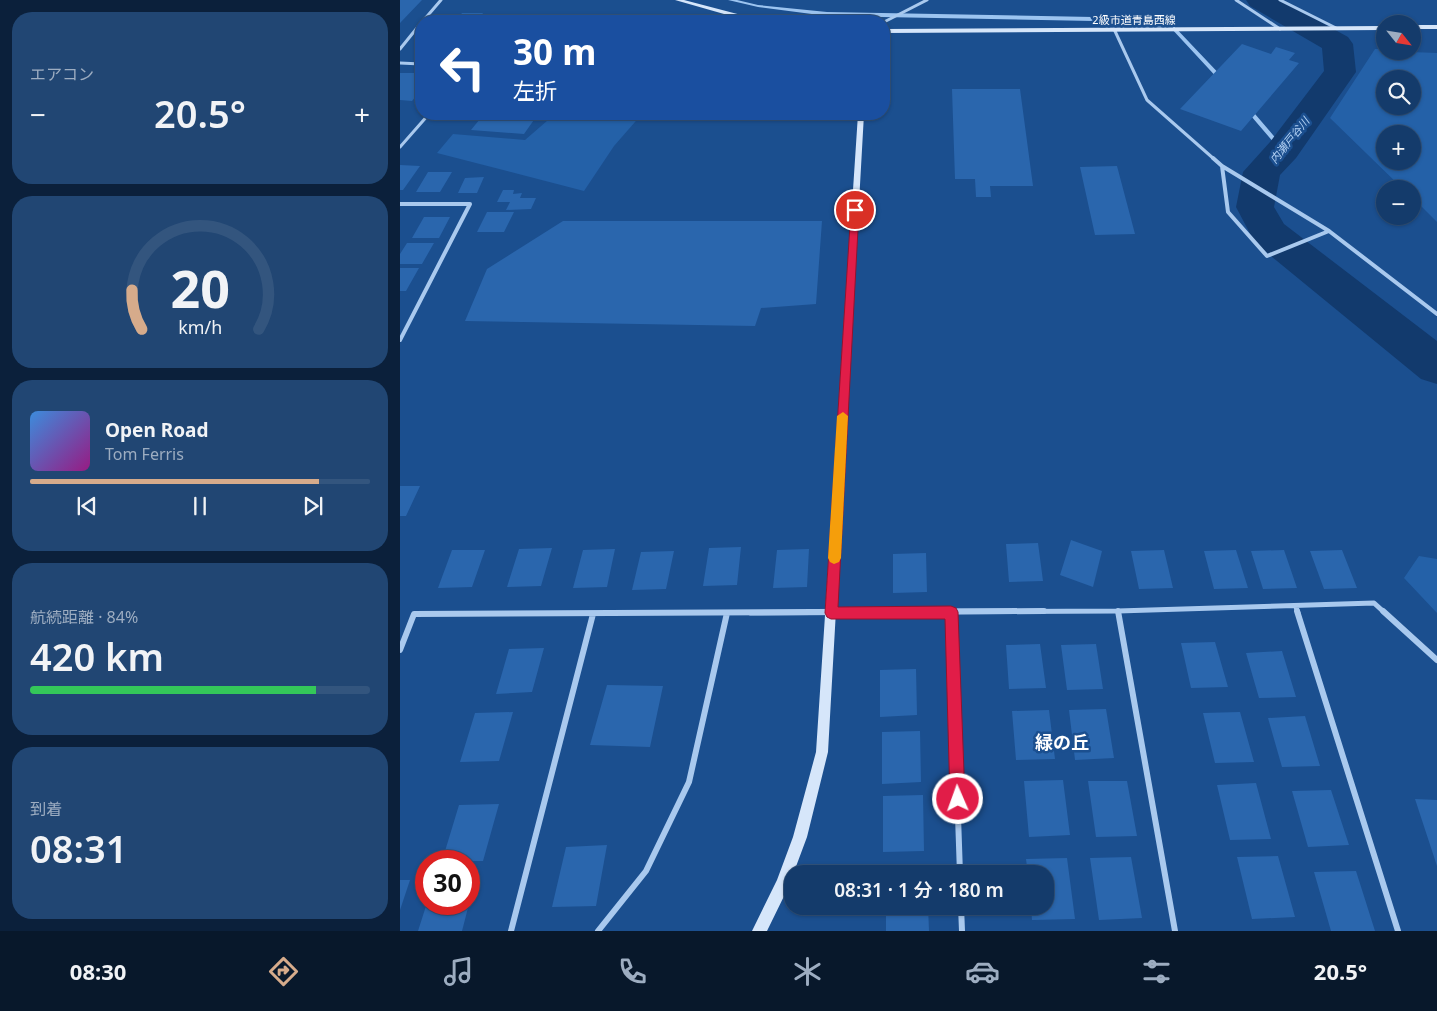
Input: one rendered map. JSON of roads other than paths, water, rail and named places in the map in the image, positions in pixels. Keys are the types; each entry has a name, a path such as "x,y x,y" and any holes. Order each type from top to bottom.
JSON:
{"street":[{"path":"428,15 441,0"},
{"path":"678,0 734,15"},
{"path":"890,19 927,0"},
{"path":"1236,0 1280,29"},
{"path":"1241,3 1249,0"},
{"path":"1280,0 1336,28"},
{"path":"1421,27 1437,27"},
{"name":"2級市道青島西線","path":"890,31 1376,28"},
{"path":"1114,29 1147,100 1222,166 1329,231 1437,314"},
{"path":"400,48 415,30"},
{"path":"400,63 415,64"},
{"path":"400,147 424,120"},
{"path":"759,931 783,883 800,837 822,752 860,120"},
{"path":"1222,166 1228,212 1267,256 1329,231"},
{"path":"400,204 470,204 400,340"},
{"path":"400,650 414,614 1118,611 1296,607 1374,603 1437,660"},
{"path":"1296,607 1398,931"},
{"path":"1118,611 1175,931"},
{"path":"951,612 960,865"},
{"path":"598,931 646,870 689,782 727,613"},
{"path":"512,931 593,614"},
{"path":"961,915 962,931"}],"waterway":[{"path":"730,0 758,6 827,14 880,15"},
{"name":"内瀬戸谷川","path":"1260,0 1337,44 1340,72 1283,150 1262,172 1255,207 1269,233 1437,366"},
{"path":"890,15 1093,19 1129,24 1171,25 1223,81"},
{"path":"1247,108 1283,150"}],"district":[{"name":"緑の丘","path":"1062,742"}]}
